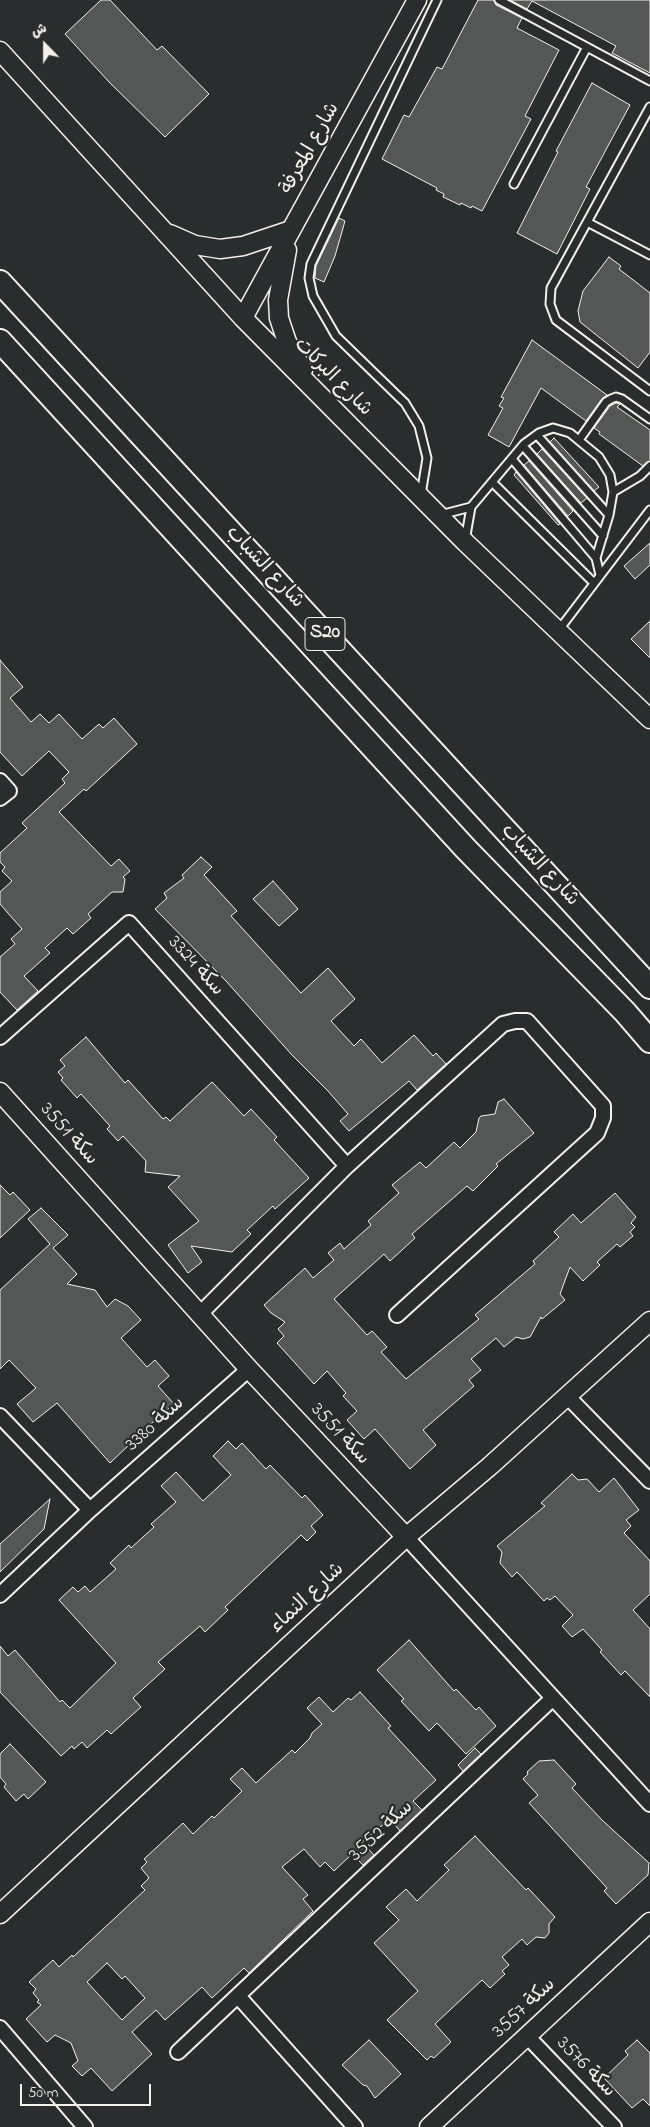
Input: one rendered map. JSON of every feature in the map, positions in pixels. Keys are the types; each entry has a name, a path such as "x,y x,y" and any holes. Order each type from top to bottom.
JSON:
{"main road":[{"name":"شارع الشباب","path":"0,282 650,986"},
{"name":"شارع الشباب","path":"0,341 466,849 625,1012 650,1041"}],"street":[{"name":"شارع المعرفة","path":"243,318 417,0"},
{"name":"شارع البركات","path":"0,51 243,318 465,542 650,719"},
{"path":"165,232 195,245 220,249 242,246 291,230"},
{"path":"291,230 283,264 278,300 279,318 288,342 314,390"},
{"path":"0,781 9,791 0,798"},
{"name":"سكة 3324","path":"0,1037 129,923 347,1166"},
{"path":"201,1313 347,1166 504,1024 515,1021 527,1021 603,1106 603,1118 597,1133 397,1315"},
{"name":"سكة 3551","path":"0,1092 201,1313 249,1369 406,1537 650,1804"},
{"name":"شارع النماء","path":"0,1914 406,1537 568,1397 650,1321"},
{"name":"سكة 3380","path":"0,1595 90,1510 249,1369"},
{"path":"568,1397 650,1481"},
{"path":"0,1416 90,1510"},
{"name":"سكة 3552","path":"178,2052 553,1698"},
{"name":"سكة 3557","path":"429,2127 650,1922"},
{"path":"238,1996 355,2127"},
{"path":"0,2028 85,2127"},
{"name":"سكة 3576","path":"527,2036 614,2127"}],"lane":[{"path":"421,497 427,458 419,426 405,403 336,336 313,296 309,278 311,264 437,0"},
{"path":"499,0 650,81"},
{"path":"514,184 587,47"},
{"path":"650,107 551,288 550,304 556,320 650,390"},
{"path":"587,222 650,255"},
{"path":"578,440 606,402 616,397 622,399 650,419"},
{"path":"465,542 471,507 523,446 537,435 554,428 570,433 599,457 610,475 613,492 609,515 596,558"},
{"path":"537,435 609,515"},
{"path":"523,446 602,536"},
{"path":"512,459 596,558 600,575"},
{"path":"613,492 640,476 650,466"},
{"path":"492,482 594,583"},
{"path":"439,515 471,507"},
{"path":"558,631 650,510"}],"building":[{"path":"101,0 110,0 157,50 162,46 209,94 165,137 110,83 65,34"},
{"path":"478,0 494,0 496,5 522,18 517,28 559,50 525,116 531,119 482,211 461,203 460,205 443,197 444,194 436,190 437,188 382,159 404,115 409,117 437,67 442,69"},
{"path":"510,0 650,0 650,73 612,53 616,46 532,1 527,9"},
{"path":"592,83 630,105 586,187 590,189 557,254 517,233 558,152 556,151"},
{"path":"339,218 345,221 335,256 324,282 315,278 316,266"},
{"path":"609,257 621,266 619,269 650,293 650,352 638,368 580,322 578,311 583,291"},
{"path":"532,340 607,395 586,421 541,388 509,447 488,435 503,408 499,406 504,398 501,397"},
{"path":"616,403 620,404 617,407 650,430 650,461 643,466 599,434 600,432 594,428 610,406"},
{"path":"554,438 599,487 594,491 550,442"},
{"path":"542,449 587,498 581,503 537,454"},
{"path":"529,461 573,511 568,516 524,465"},
{"path":"516,472 560,524 558,525 514,475"},
{"path":"650,543 650,565 635,579 624,566"},
{"path":"650,621 650,658 631,639"},
{"path":"0,660 23,687 10,698 31,722 40,714 49,723 59,714 82,739 99,724 103,728 114,718 137,744 86,791 84,789 59,812 111,866 119,859 130,871 123,877 125,879 123,892 112,892 88,914 91,918 73,934 67,928 45,948 50,953 24,976 38,991 17,1010 0,992 0,957 15,944 11,939 22,929 0,904 0,892 12,881 2,871 5,867 0,862 0,853 27,828 22,823 65,783 62,779 69,772 49,751 22,776 0,752"},
{"path":"201,857 212,867 204,875 237,911 231,916 301,993 328,968 355,999 331,1021 354,1046 361,1039 382,1063 414,1035 433,1056 436,1053 446,1064 417,1090 409,1081 349,1131 340,1121 348,1114 328,1091 292,1055 226,981 155,909 167,898 164,893 184,878 182,875"},
{"path":"273,881 298,909 279,926 253,899"},
{"path":"86,1037 125,1083 128,1080 163,1119 166,1117 170,1121 212,1082 244,1116 251,1109 277,1137 274,1140 309,1178 275,1209 273,1206 247,1230 251,1234 232,1252 191,1246 202,1262 188,1273 168,1245 199,1221 168,1187 180,1176 145,1172 146,1161 123,1136 118,1141 107,1129 110,1126 81,1094 77,1098 61,1080 63,1078 58,1072 65,1066 60,1060"},
{"path":"504,1099 534,1133 496,1164 498,1166 473,1191 467,1186 412,1234 415,1238 390,1261 384,1254 334,1299 367,1335 372,1331 387,1347 381,1352 406,1379 479,1319 475,1315 535,1264 533,1261 559,1237 554,1232 573,1214 581,1223 615,1193 636,1217 631,1223 635,1227 630,1232 633,1236 620,1247 617,1244 597,1262 600,1265 583,1281 570,1267 560,1294 565,1300 542,1319 541,1317 530,1337 523,1339 516,1337 504,1347 496,1338 471,1359 481,1370 469,1380 474,1386 423,1430 436,1445 410,1469 375,1429 364,1439 347,1420 357,1411 343,1396 346,1393 327,1371 314,1384 277,1343 284,1336 278,1329 285,1322 271,1313 264,1305 305,1268 313,1278 334,1260 328,1253 340,1243 344,1249 371,1225 368,1221 399,1193 392,1185 420,1162 426,1168 454,1142 460,1148 476,1132 479,1118 495,1114 498,1102"},
{"path":"0,1185 10,1195 13,1192 30,1210 0,1238"},
{"path":"41,1208 68,1235 53,1248 77,1274 67,1284 95,1290 107,1307 115,1299 128,1306 141,1320 121,1338 147,1367 155,1360 169,1376 158,1386 174,1404 138,1435 139,1438 130,1447 129,1445 110,1463 57,1403 33,1422 17,1404 36,1388 9,1360 0,1369 0,1290 50,1244 28,1219"},
{"path":"228,1441 236,1449 242,1443 266,1469 270,1465 302,1498 305,1495 323,1515 311,1526 316,1532 307,1541 301,1535 225,1607 228,1610 205,1632 200,1626 158,1662 165,1669 133,1698 141,1707 111,1734 107,1730 87,1748 82,1742 74,1749 72,1746 61,1756 0,1692 0,1646 8,1656 15,1650 60,1702 62,1700 70,1708 116,1663 59,1600 73,1587 78,1592 85,1586 90,1592 116,1569 110,1563 129,1545 131,1548 154,1527 151,1524 176,1502 161,1486 176,1472 203,1501 231,1475 213,1456"},
{"path":"572,1474 578,1480 587,1479 599,1492 614,1478 639,1510 626,1520 631,1526 624,1533 650,1561 650,1594 633,1610 650,1629 650,1697 625,1671 621,1675 600,1652 602,1650 583,1629 572,1637 562,1626 573,1615 555,1596 550,1600 547,1598 544,1601 517,1572 512,1577 500,1563 502,1552 497,1546 545,1506 541,1503"},
{"path":"50,1499 44,1529 0,1572 0,1544"},
{"path":"409,1640 454,1691 456,1689 476,1710 479,1707 496,1726 466,1754 437,1723 429,1731 401,1701 404,1699 377,1670"},
{"path":"360,1692 391,1726 388,1728 436,1780 413,1801 422,1810 400,1831 390,1819 362,1842 374,1855 363,1865 352,1854 334,1871 325,1862 320,1867 304,1849 282,1867 308,1895 303,1899 313,1911 249,1973 244,1968 212,1998 202,1987 165,2020 156,2010 132,2032 152,2054 112,2091 91,2068 82,2076 72,2066 78,2061 71,2043 55,2035 47,2042 26,2019 41,2005 37,2002 39,2000 33,1993 36,1989 29,1982 53,1960 59,1967 72,1955 73,1957 145,1890 141,1886 149,1878 141,1868 147,1862 144,1859 183,1823 193,1834 212,1816 214,1818 242,1791 230,1779 242,1768 256,1783 292,1750 295,1753 322,1724 307,1708 319,1697 333,1712 348,1698 351,1700","holes":["107,1963 122,1979 125,1976 145,1998 122,2020 87,1982"]},
{"path":"10,1744 46,1782 28,1799 24,1794 16,1801 4,1787 6,1784 0,1777 0,1754"},
{"path":"475,1748 481,1754 463,1771 458,1765"},
{"path":"554,1760 576,1784 572,1788 602,1820 649,1863 648,1875 616,1904 604,1891 607,1888 529,1803 538,1795 523,1779 528,1774 527,1772 539,1761"},
{"path":"475,1836 526,1890 528,1888 555,1917 549,1924 549,1933 545,1938 536,1937 527,1945 522,1939 502,1957 509,1965 502,1971 505,1974 490,1988 482,1980 435,2024 451,2042 434,2058 431,2056 427,2060 387,2020 418,1991 374,1943 399,1920 386,1907 406,1889 417,1901 449,1870 444,1865"},
{"path":"369,2040 401,2074 375,2098 367,2086 363,2085 342,2065"},
{"path":"637,2040 650,2053 650,2106 643,2099 632,2108 604,2078 628,2055 625,2051"}]}
